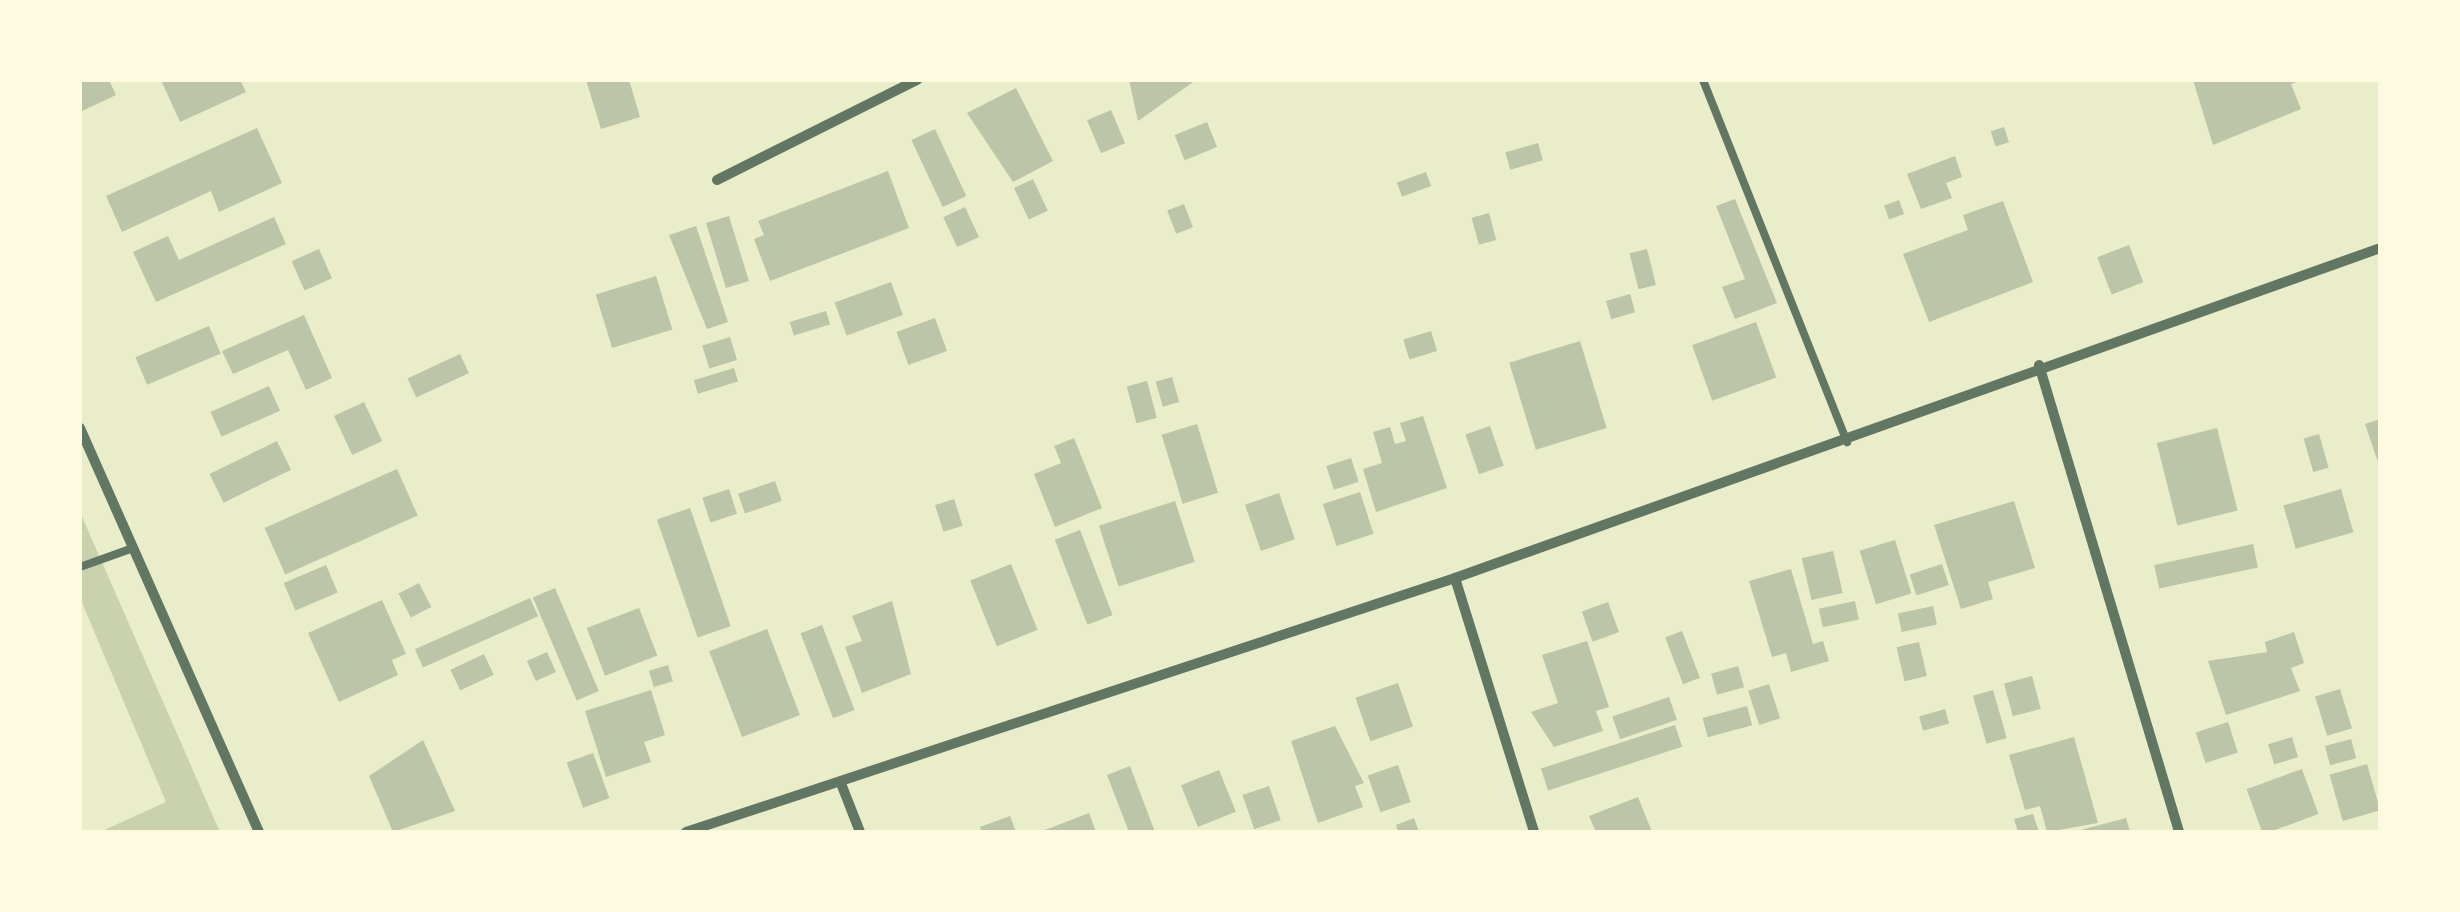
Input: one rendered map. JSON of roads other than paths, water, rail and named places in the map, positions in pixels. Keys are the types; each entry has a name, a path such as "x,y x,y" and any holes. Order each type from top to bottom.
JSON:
{"street":[{"path":"717,180 917,80"},
{"path":"686,832 842,786 1455,578 1847,442 2039,365 2380,248"},
{"path":"2039,365 2179,832"},
{"path":"80,428 260,832"},
{"path":"1455,578 1534,832"},
{"path":"842,786 860,832"}],"lane":[{"path":"1703,80 1847,442"},
{"path":"80,567 133,548"}]}
